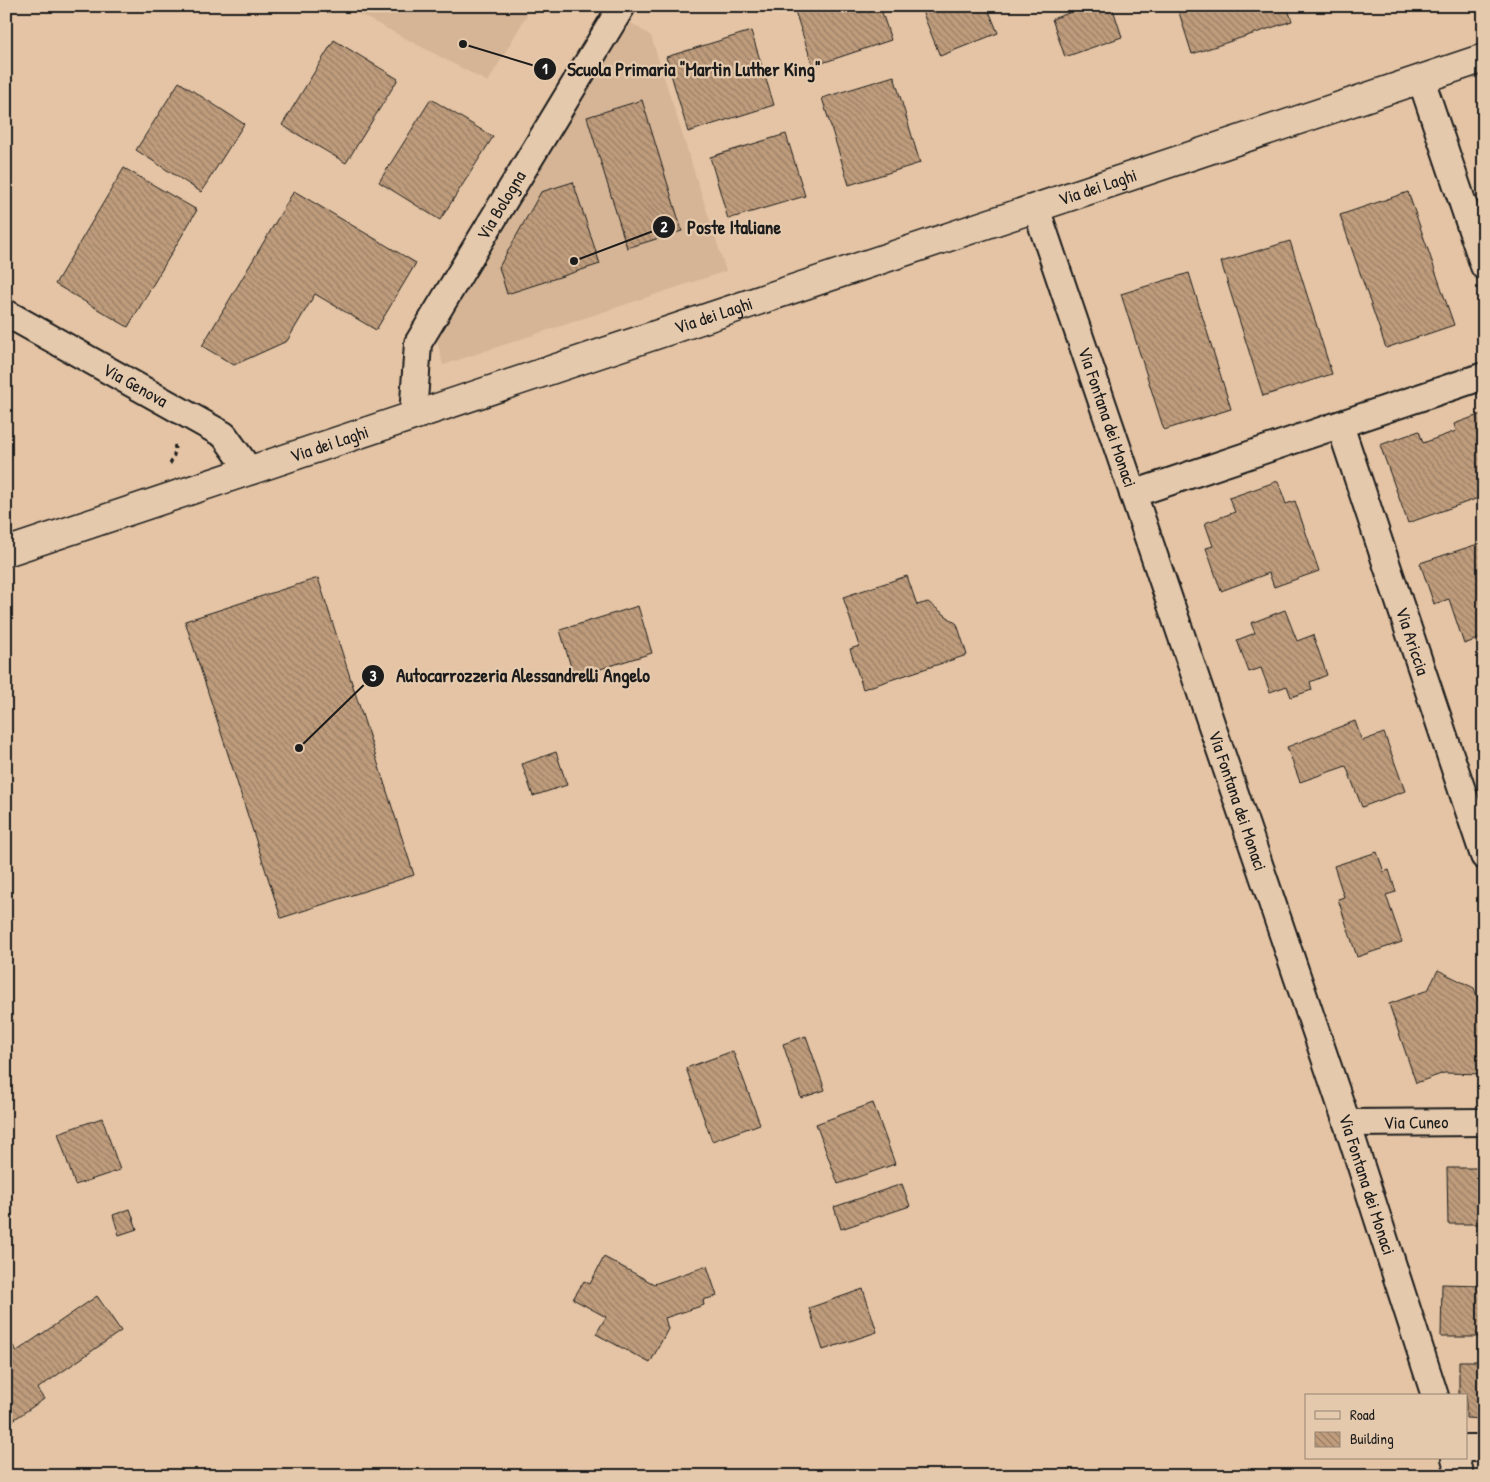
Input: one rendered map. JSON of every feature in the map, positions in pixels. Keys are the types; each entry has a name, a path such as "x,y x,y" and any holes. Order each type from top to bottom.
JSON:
{"main road":[{"name":"Via dei Laghi","path":"6,552 1484,58"}],"street":[{"name":"Via Bologna","path":"414,416 418,343 622,6"},
{"path":"1421,79 1484,266"},
{"name":"Via Fontana dei Monaci","path":"1036,208 1347,1123 1434,1394"},
{"name":"Via Genova","path":"6,313 224,435 250,471"},
{"path":"1133,494 1484,376"},
{"name":"Via Ariccia","path":"1340,425 1484,856"},
{"name":"Via Cuneo","path":"1347,1123 1484,1122"},
{"path":"1468,1448 1484,1448"},
{"path":"1456,1460 1460,1476"}],"path":[{"path":"168,469 175,456 175,444 170,437"}],"shaded area":[{"path":"344,6 532,6 488,82"},
{"path":"628,21 651,36 726,271 443,365 437,339"}],"building":[{"path":"799,6 880,6 891,40 813,66 794,8"},
{"path":"920,6 987,6 998,33 940,56"},
{"path":"1067,6 1112,6 1122,37 1065,57 1052,19 1069,13"},
{"path":"1177,6 1287,6 1292,21 1192,54"},
{"path":"751,31 774,105 688,132 666,57"},
{"path":"334,40 398,79 346,163 282,125"},
{"path":"894,76 920,163 849,185 822,98"},
{"path":"179,82 244,124 201,192 136,150"},
{"path":"431,99 493,137 440,220 379,182"},
{"path":"642,100 682,231 627,248 587,117"},
{"path":"786,134 805,196 728,219 710,157"},
{"path":"124,168 197,210 128,327 55,284"},
{"path":"573,182 600,264 507,294 499,267 541,192"},
{"path":"294,191 416,263 376,330 315,294 287,341 234,365 202,346"},
{"path":"1408,192 1454,325 1386,348 1340,215"},
{"path":"1290,241 1332,374 1263,396 1221,262"},
{"path":"1189,273 1231,409 1164,430 1121,294"},
{"path":"1484,413 1484,496 1408,523 1380,445 1419,431 1423,443 1456,431 1454,424"},
{"path":"1278,481 1286,504 1295,501 1319,571 1274,587 1269,573 1221,591 1206,548 1213,546 1205,523 1235,512 1229,498"},
{"path":"1484,542 1484,637 1464,644 1449,599 1434,604 1420,563"},
{"path":"907,576 917,605 928,602 957,624 967,655 863,689 850,649 859,646 843,597"},
{"path":"318,578 414,875 281,918 185,621"},
{"path":"638,606 652,653 574,677 560,630"},
{"path":"1285,610 1297,641 1313,635 1327,675 1310,682 1312,690 1291,697 1287,686 1270,692 1261,668 1249,672 1237,640 1255,633 1251,623"},
{"path":"1355,721 1362,741 1384,733 1405,791 1362,807 1346,766 1300,782 1287,747"},
{"path":"556,752 567,785 533,796 522,764"},
{"path":"1377,852 1384,872 1389,870 1396,892 1386,895 1402,942 1357,957 1338,899 1344,897 1334,866"},
{"path":"1438,970 1474,988 1484,1014 1484,1074 1444,1073 1416,1083 1389,1004 1428,990"},
{"path":"806,1036 825,1090 801,1098 783,1044"},
{"path":"733,1051 760,1124 712,1141 686,1068"},
{"path":"873,1103 895,1164 838,1184 816,1124"},
{"path":"102,1118 120,1170 75,1185 58,1133"},
{"path":"1447,1168 1484,1168 1484,1224 1448,1224"},
{"path":"902,1184 910,1206 841,1229 834,1207"},
{"path":"130,1209 137,1229 119,1235 113,1215"},
{"path":"604,1257 654,1284 707,1266 717,1296 703,1300 704,1305 665,1318 668,1329 650,1363 596,1334 606,1317 573,1299 584,1281 590,1284"},
{"path":"1442,1284 1484,1285 1484,1419 1468,1418 1468,1394 1459,1394 1459,1361 1481,1361 1481,1337 1441,1337"},
{"path":"863,1289 877,1332 823,1350 809,1308"},
{"path":"97,1296 121,1331 37,1389 44,1399 6,1425 6,1343 9,1341 17,1351"}],"place":[{"name":"Scuola Primaria \"Martin Luther King\"","path":"463,44"},
{"name":"Poste Italiane","path":"574,261"},
{"name":"Autocarrozzeria Alessandrelli Angelo","path":"299,748"}]}
